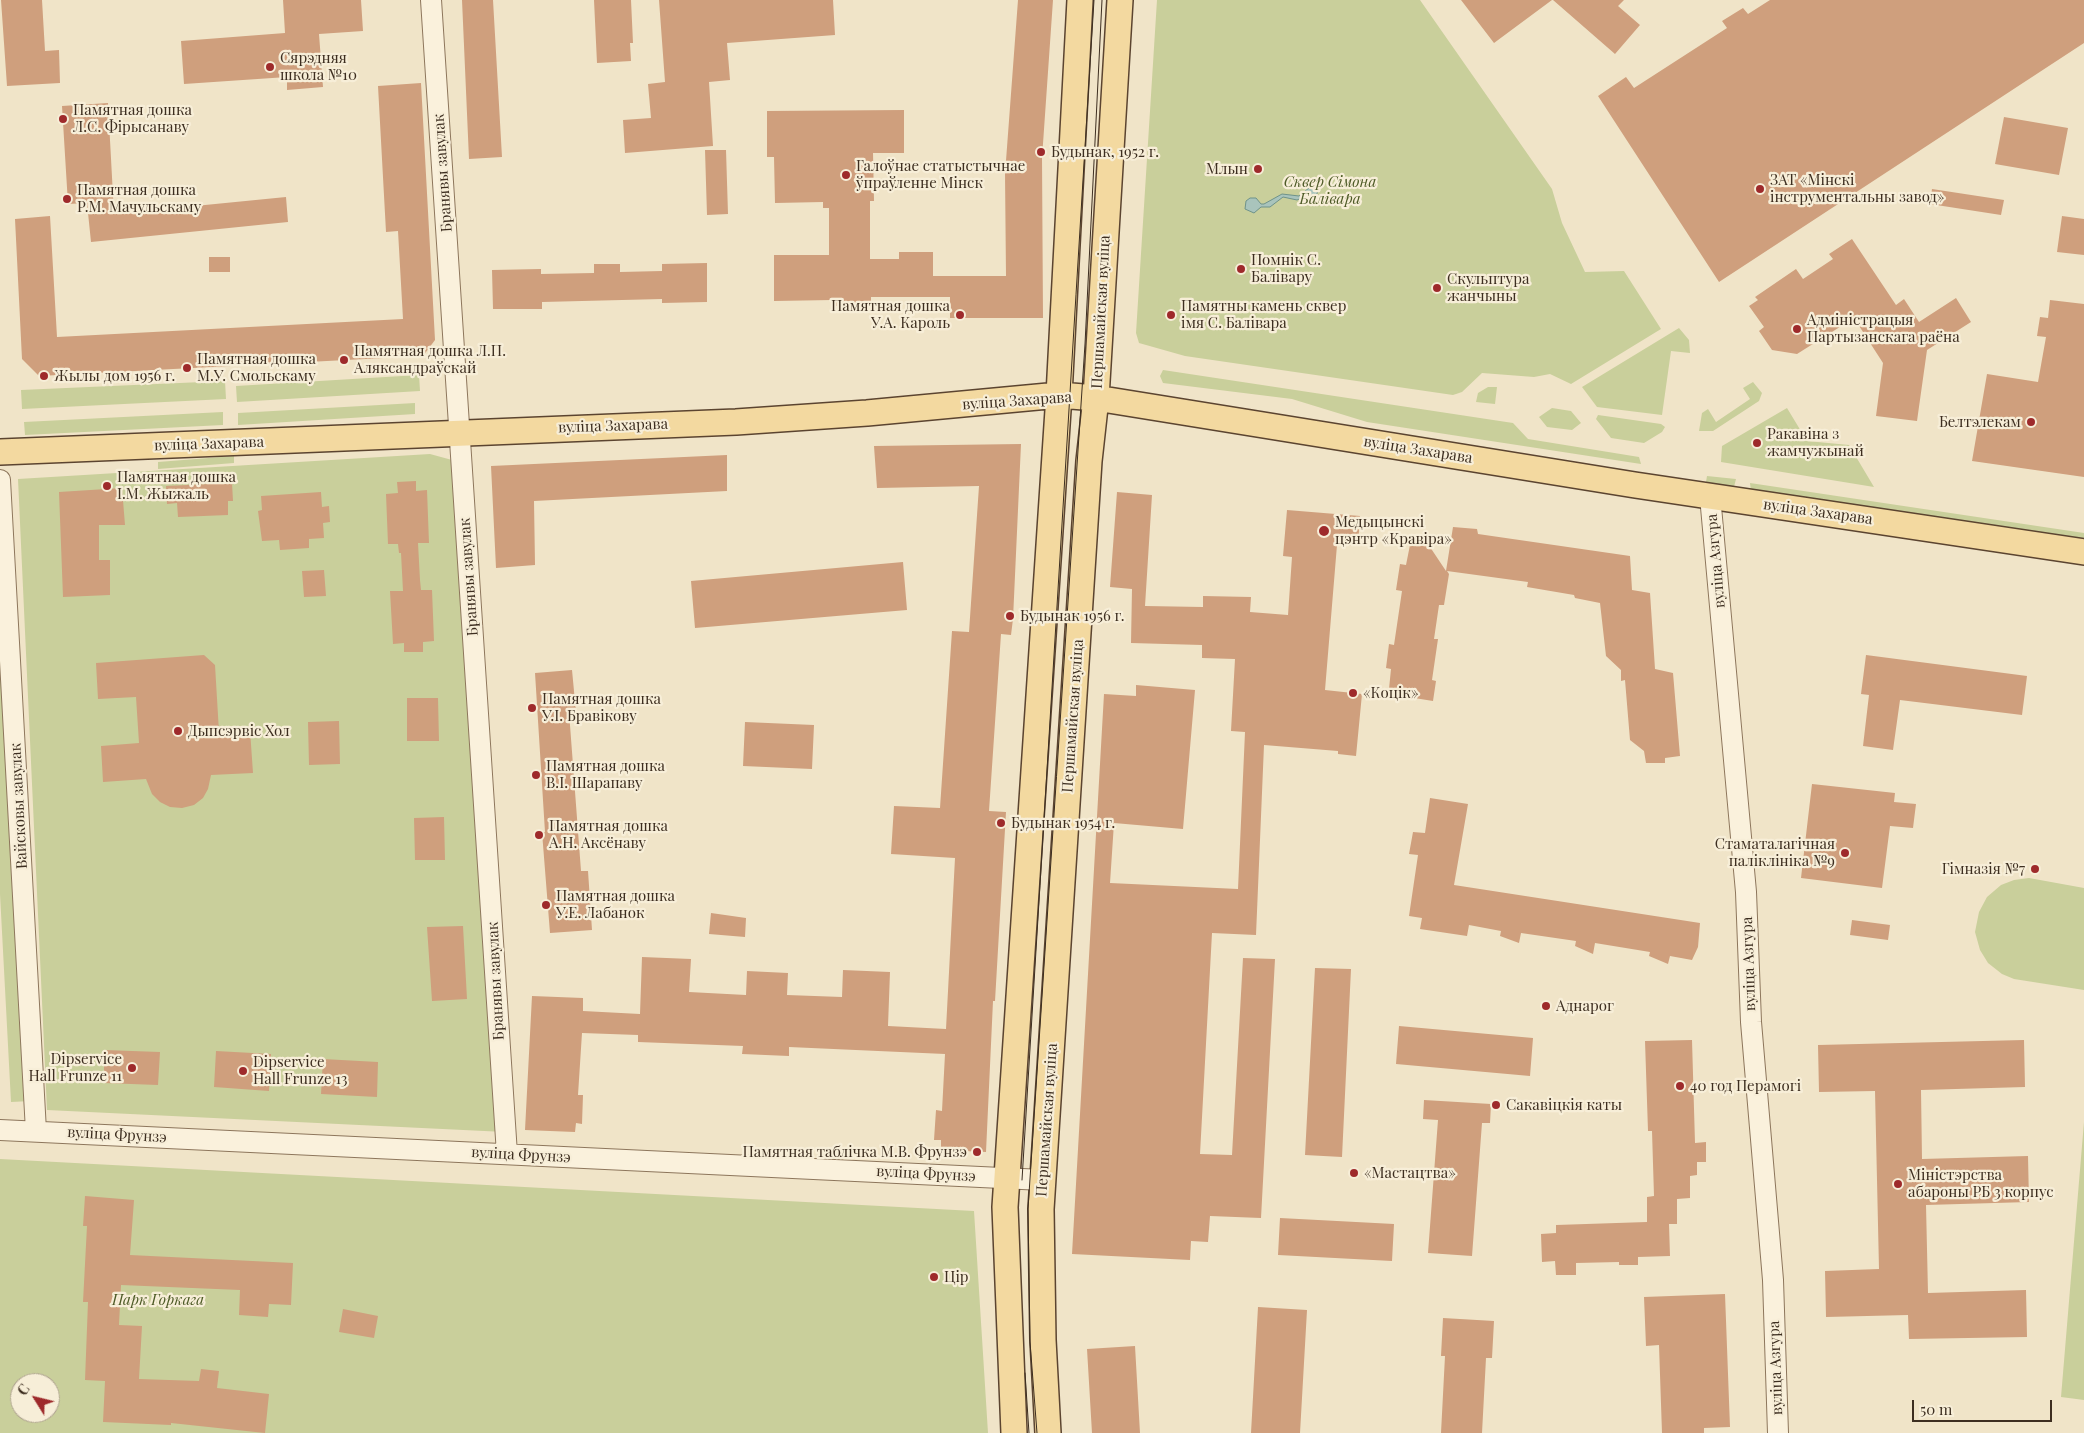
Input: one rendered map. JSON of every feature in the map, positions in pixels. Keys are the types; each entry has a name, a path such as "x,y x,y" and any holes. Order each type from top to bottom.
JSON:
{"main road":[{"path":"1014,1433 1005,1217 1006,1178 1059,395 1080,0"},
{"name":"Першамайская вуліца","path":"1048,1433 1043,1330 1041,1210 1089,469 1096,398 1120,0"},
{"name":"вуліца Захарава","path":"0,452 736,422 904,410 1059,395 1096,398 1710,496 2084,552"}],"street":[{"name":"Бранявы завулак","path":"432,0 507,1154"},
{"name":"Вайсковы завулак","path":"0,480 36,1131"},
{"name":"вуліца Азгура","path":"1710,496 1746,892 1751,1022 1773,1280 1778,1433"},
{"name":"вуліца Фрунзэ","path":"0,1130 1043,1180"}],"green space":[{"name":"Сквер Сімона Балівара","path":"1157,0 1420,0 1552,189 1562,223 1585,272 1624,271 1661,329 1571,384 1550,374 1534,377 1482,373 1462,392 1453,395 1185,356 1139,343 1136,333"},
{"path":"1679,328 1689,340 1690,353 1671,351 1662,415 1597,407 1582,387"},
{"path":"1163,370 1513,423 1528,439 1639,457 1641,464 1367,422 1292,399 1163,383 1160,376"},
{"path":"419,375 420,391 237,402 236,386"},
{"path":"225,381 226,399 22,409 21,390"},
{"path":"1753,382 1762,393 1759,401 1713,431 1699,431 1702,413 1708,409 1716,422 1750,399 1743,388"},
{"path":"1488,387 1497,387 1495,404 1476,402 1478,393"},
{"path":"415,403 415,414 238,425 238,413"},
{"path":"1552,408 1571,411 1581,423 1572,430 1547,427 1539,417"},
{"path":"1787,408 1807,441 1849,445 1874,487 1721,462 1722,446"},
{"path":"223,412 223,425 25,435 24,422"},
{"path":"1598,415 1661,424 1665,427 1662,432 1644,443 1611,438 1596,419"},
{"path":"430,454 452,460 505,1132 47,1110 18,479"},
{"path":"234,456 234,463 158,469 158,462"},
{"path":"1707,476 1736,479 1734,487 1706,482"},
{"path":"1750,483 2084,533 2084,542 1751,491"},
{"path":"0,531 31,1101 11,1102 0,894"},
{"path":"2029,878 2084,888 2084,990 2014,979 2002,974 1988,963 1980,950 1975,932 1979,912 1987,897 2001,885 2014,880"},
{"path":"2084,1122 2084,1400 2061,1397"},
{"name":"Парк Горкага","path":"0,1159 974,1211 988,1433 0,1433"}],"water":[{"path":"1310,187 1316,188 1318,191 1315,198 1311,199 1307,196 1297,200 1283,197 1270,207 1261,207 1254,213 1245,209 1246,201 1250,198 1256,198 1261,204 1264,204 1282,194 1299,196"}],"building":[{"path":"1,0 42,0 45,51 59,50 60,83 7,86"},
{"path":"283,0 361,0 363,31 319,34 323,87 287,90 287,77 184,84 181,41 285,33"},
{"path":"462,0 493,0 502,157 469,159"},
{"path":"594,0 631,0 633,43 630,43 631,61 597,63"},
{"path":"659,0 833,0 835,35 727,43 730,80 709,82 713,146 625,153 623,120 651,118 648,84 665,82"},
{"path":"1018,0 1053,0 1042,158 1043,318 950,318 950,297 871,297 871,306 832,306 832,300 774,301 774,255 829,255 829,208 823,208 823,202 775,203 774,157 767,157 767,111 904,110 904,153 873,153 874,201 870,201 870,259 899,259 899,252 933,252 933,276 1006,276 1005,174"},
{"path":"1461,0 1552,0 1494,43"},
{"path":"1553,0 1624,0 1618,6 1640,25 1615,54"},
{"name":"ЗАТ «Мінскі інструментальны завод»","path":"1770,0 2084,0 2084,43 1719,282 1598,96 1626,77 1634,88 1727,28 1722,21 1743,8 1748,14"},
{"path":"421,83 435,340 423,356 39,376 22,359 15,219 50,216 57,337 403,319 398,231 386,232 378,86"},
{"path":"108,103 114,214 286,197 288,222 91,242 87,203 68,204 62,106"},
{"path":"2004,117 2068,128 2059,175 1995,164"},
{"path":"705,150 726,150 728,214 707,215"},
{"path":"1932,189 2004,200 2001,215 1930,204"},
{"path":"2062,216 2084,219 2084,255 2057,252"},
{"name":"Адміністрацыя Партызанскага раёна","path":"1852,239 1896,305 1904,299 1919,322 1956,298 1971,322 1927,350 1917,421 1876,416 1883,363 1854,318 1797,354 1772,350 1759,331 1764,327 1749,306 1758,300 1755,297 1796,269 1803,279 1833,259 1829,254"},
{"path":"209,257 230,257 230,272 209,272"},
{"path":"707,263 707,302 662,303 662,299 542,302 542,309 493,309 492,270 541,269 541,274 594,273 594,264 620,264 620,272 662,271 662,264"},
{"name":"Белтэлекам","path":"2050,300 2084,304 2084,477 1972,461 1987,374 2038,382 2046,337 2037,336 2040,317 2048,318"},
{"path":"1021,444 1013,619 1011,635 1001,634 989,811 1006,812 995,1001 993,1001 986,1152 941,1150 941,1140 934,1140 936,1110 942,1111 945,1054 789,1047 789,1056 742,1054 743,1046 638,1042 638,1035 582,1033 578,1095 583,1095 582,1124 576,1123 575,1132 525,1130 532,996 583,998 583,1011 640,1014 642,957 691,959 689,992 746,995 747,971 788,973 787,995 842,997 843,970 890,972 888,1026 946,1029 955,858 891,854 894,806 940,808 952,631 969,632 979,486 877,488 874,446"},
{"path":"727,455 727,491 534,501 535,565 496,568 491,466"},
{"path":"416,481 416,491 427,490 429,543 418,543 421,590 432,590 434,641 423,642 423,652 404,652 404,643 393,644 390,591 403,591 401,553 399,553 398,544 388,544 386,494 398,493 397,482"},
{"path":"232,483 233,501 228,501 228,515 178,517 177,503 167,504 166,486"},
{"path":"122,488 125,525 99,525 99,560 110,560 110,595 63,597 59,492"},
{"path":"321,492 322,507 329,506 330,522 323,523 324,538 309,539 309,548 280,550 279,540 262,541 258,511 262,510 261,496"},
{"path":"1117,492 1152,495 1145,606 1203,607 1203,596 1251,597 1250,612 1288,615 1292,557 1283,556 1287,510 1360,516 1358,546 1337,545 1325,690 1362,694 1356,756 1338,754 1338,751 1264,745 1256,935 1212,933 1200,1154 1232,1155 1243,958 1275,959 1261,1218 1210,1216 1208,1242 1191,1241 1190,1260 1072,1254 1104,694 1136,696 1136,685 1195,690 1183,829 1114,823 1110,883 1238,889 1245,732 1231,731 1235,659 1202,658 1202,645 1131,643 1132,589 1110,587"},
{"path":"1453,527 1477,529 1478,534 1630,556 1632,590 1650,593 1655,669 1673,673 1680,756 1665,758 1665,763 1646,763 1644,751 1630,740 1625,680 1621,681 1621,670 1606,656 1600,603 1575,598 1574,595 1527,587 1528,582 1447,571 1449,574 1444,605 1439,605 1434,639 1438,639 1432,680 1436,681 1433,701 1408,697 1409,692 1389,689 1391,669 1386,668 1389,644 1394,645 1402,591 1396,590 1400,564 1406,565 1411,540 1420,536 1424,538 1446,571"},
{"path":"903,562 907,610 695,628 691,581"},
{"path":"324,570 326,596 304,597 302,571"},
{"name":"Дыпсэрвіс Хол","path":"204,655 215,665 219,732 250,730 253,773 211,775 208,789 203,798 194,805 182,808 170,807 160,802 152,794 146,779 103,782 101,746 139,743 136,697 98,699 96,663"},
{"path":"1866,655 2027,676 2022,715 1900,700 1893,750 1863,746 1869,695 1861,694"},
{"path":"572,670 576,712 569,712 581,871 588,871 592,930 550,933 542,832 545,832 535,673"},
{"path":"407,698 438,698 439,741 407,741"},
{"path":"339,721 340,764 309,765 308,722"},
{"path":"745,722 814,725 812,769 743,766"},
{"name":"Стаматалагічная паліклініка №9","path":"1812,784 1895,793 1894,802 1916,804 1913,828 1890,826 1882,888 1801,878"},
{"path":"1430,798 1468,804 1454,885 1700,923 1698,947 1692,960 1670,956 1668,964 1649,956 1650,952 1595,943 1593,954 1575,946 1576,941 1521,933 1519,943 1500,936 1501,931 1469,925 1467,936 1420,929 1422,918 1409,916 1418,855 1409,854 1413,832 1425,833"},
{"path":"444,817 445,860 415,860 414,818"},
{"path":"711,913 746,918 745,937 709,934"},
{"path":"1852,920 1890,925 1888,940 1850,935"},
{"path":"463,926 467,999 432,1001 427,927"},
{"path":"1315,968 1351,969 1342,1157 1305,1155"},
{"path":"1399,1026 1533,1038 1530,1076 1396,1064"},
{"path":"1692,1040 1695,1143 1706,1142 1706,1162 1697,1162 1697,1175 1690,1176 1690,1198 1677,1199 1677,1224 1669,1224 1670,1256 1638,1257 1638,1265 1619,1265 1619,1262 1576,1263 1576,1275 1556,1275 1555,1261 1542,1262 1541,1234 1556,1233 1556,1225 1647,1222 1647,1197 1654,1196 1652,1131 1648,1131 1645,1041"},
{"path":"2024,1040 2025,1087 1921,1090 1922,1159 2028,1156 2029,1202 1926,1205 1928,1293 2026,1290 2027,1337 1909,1339 1908,1315 1826,1317 1825,1271 1879,1269 1875,1091 1819,1092 1818,1045"},
{"name":"Dipservice Hall Frunze 11","path":"104,1050 160,1052 158,1085 104,1083"},
{"name":"Dipservice Hall Frunze 13","path":"216,1051 271,1054 269,1091 214,1087"},
{"path":"323,1059 378,1062 377,1097 321,1094"},
{"path":"1424,1100 1491,1104 1490,1123 1482,1123 1472,1256 1428,1253 1438,1120 1423,1119"},
{"path":"85,1196 134,1200 130,1255 293,1263 291,1305 269,1304 268,1317 239,1315 240,1290 121,1285 119,1325 142,1326 139,1379 199,1381 201,1369 219,1371 217,1388 269,1394 265,1433 171,1423 171,1425 103,1422 105,1381 85,1380 88,1302 83,1302 87,1226 83,1226"},
{"path":"1280,1218 1394,1224 1392,1261 1278,1255"},
{"path":"1725,1294 1730,1427 1704,1428 1704,1433 1662,1433 1659,1345 1646,1346 1644,1297"},
{"path":"1258,1307 1307,1310 1300,1433 1251,1433"},
{"path":"343,1309 378,1316 374,1338 339,1332"},
{"path":"1443,1318 1494,1321 1492,1358 1486,1358 1482,1433 1441,1433 1445,1356 1441,1356"},
{"path":"1135,1346 1140,1433 1092,1433 1087,1349"}],"tram line":[{"path":"1022,1180 1094,0"},
{"path":"1037,1433 1030,1342 1028,1209 1085,344 1102,0"},
{"path":"1025,1373 1029,1433"}],"place":[{"name":"Сярэдняя школа №10","path":"270,67"},
{"name":"Памятная дошка Л.С. Фірысанаву","path":"63,119"},
{"name":"Будынак, 1952 г.","path":"1041,152"},
{"name":"Млын","path":"1258,169"},
{"name":"Галоўнае статыстычнае ўпраўленне Мінск","path":"846,175"},
{"name":"ЗАТ «Мінскі інструментальны завод»","path":"1760,189"},
{"name":"Памятная дошка Р.М. Мачульскаму","path":"67,199"},
{"name":"Помнік С. Балівару","path":"1241,269"},
{"name":"Скульптура жанчыны","path":"1437,288"},
{"name":"Памятная дошка У.А. Кароль","path":"960,315"},
{"name":"Памятны камень сквер імя С. Балівара","path":"1171,315"},
{"name":"Адміністрацыя Партызанскага раёна","path":"1797,329"},
{"name":"Памятная дошка Л.П. Аляксандраўскай","path":"344,360"},
{"name":"Памятная дошка М.У. Смольскаму","path":"187,368"},
{"name":"Жылы дом 1956 г.","path":"44,376"},
{"name":"Белтэлекам","path":"2031,422"},
{"name":"Ракавіна з жамчужынай","path":"1757,443"},
{"name":"Памятная дошка І.М. Жыжаль","path":"107,486"},
{"name":"Медыцынскі цэнтр «Кравіра»","path":"1324,531"},
{"name":"Будынак 1956 г.","path":"1010,616"},
{"name":"«Коцік»","path":"1353,693"},
{"name":"Памятная дошка У.І. Бравікову","path":"532,708"},
{"name":"Дыпсэрвіс Хол","path":"178,731"},
{"name":"Памятная дошка В.І. Шарапаву","path":"536,775"},
{"name":"Будынак 1954 г.","path":"1001,823"},
{"name":"Памятная дошка А.Н. Аксёнаву","path":"539,835"},
{"name":"Стаматалагічная паліклініка №9","path":"1845,853"},
{"name":"Гімназія №7","path":"2035,869"},
{"name":"Памятная дошка У.Е. Лабанок","path":"546,905"},
{"name":"Аднарог","path":"1546,1006"},
{"name":"Dipservice Hall Frunze 11","path":"132,1068"},
{"name":"Dipservice Hall Frunze 13","path":"243,1071"},
{"name":"40 год Перамогі","path":"1680,1086"},
{"name":"Сакавіцкія каты","path":"1496,1105"},
{"name":"Памятная таблічка М.В. Фрунзэ","path":"977,1152"},
{"name":"«Мастацтва»","path":"1354,1173"},
{"name":"Міністэрства абароны РБ 3 корпус","path":"1898,1184"},
{"name":"Цір","path":"934,1277"}]}
